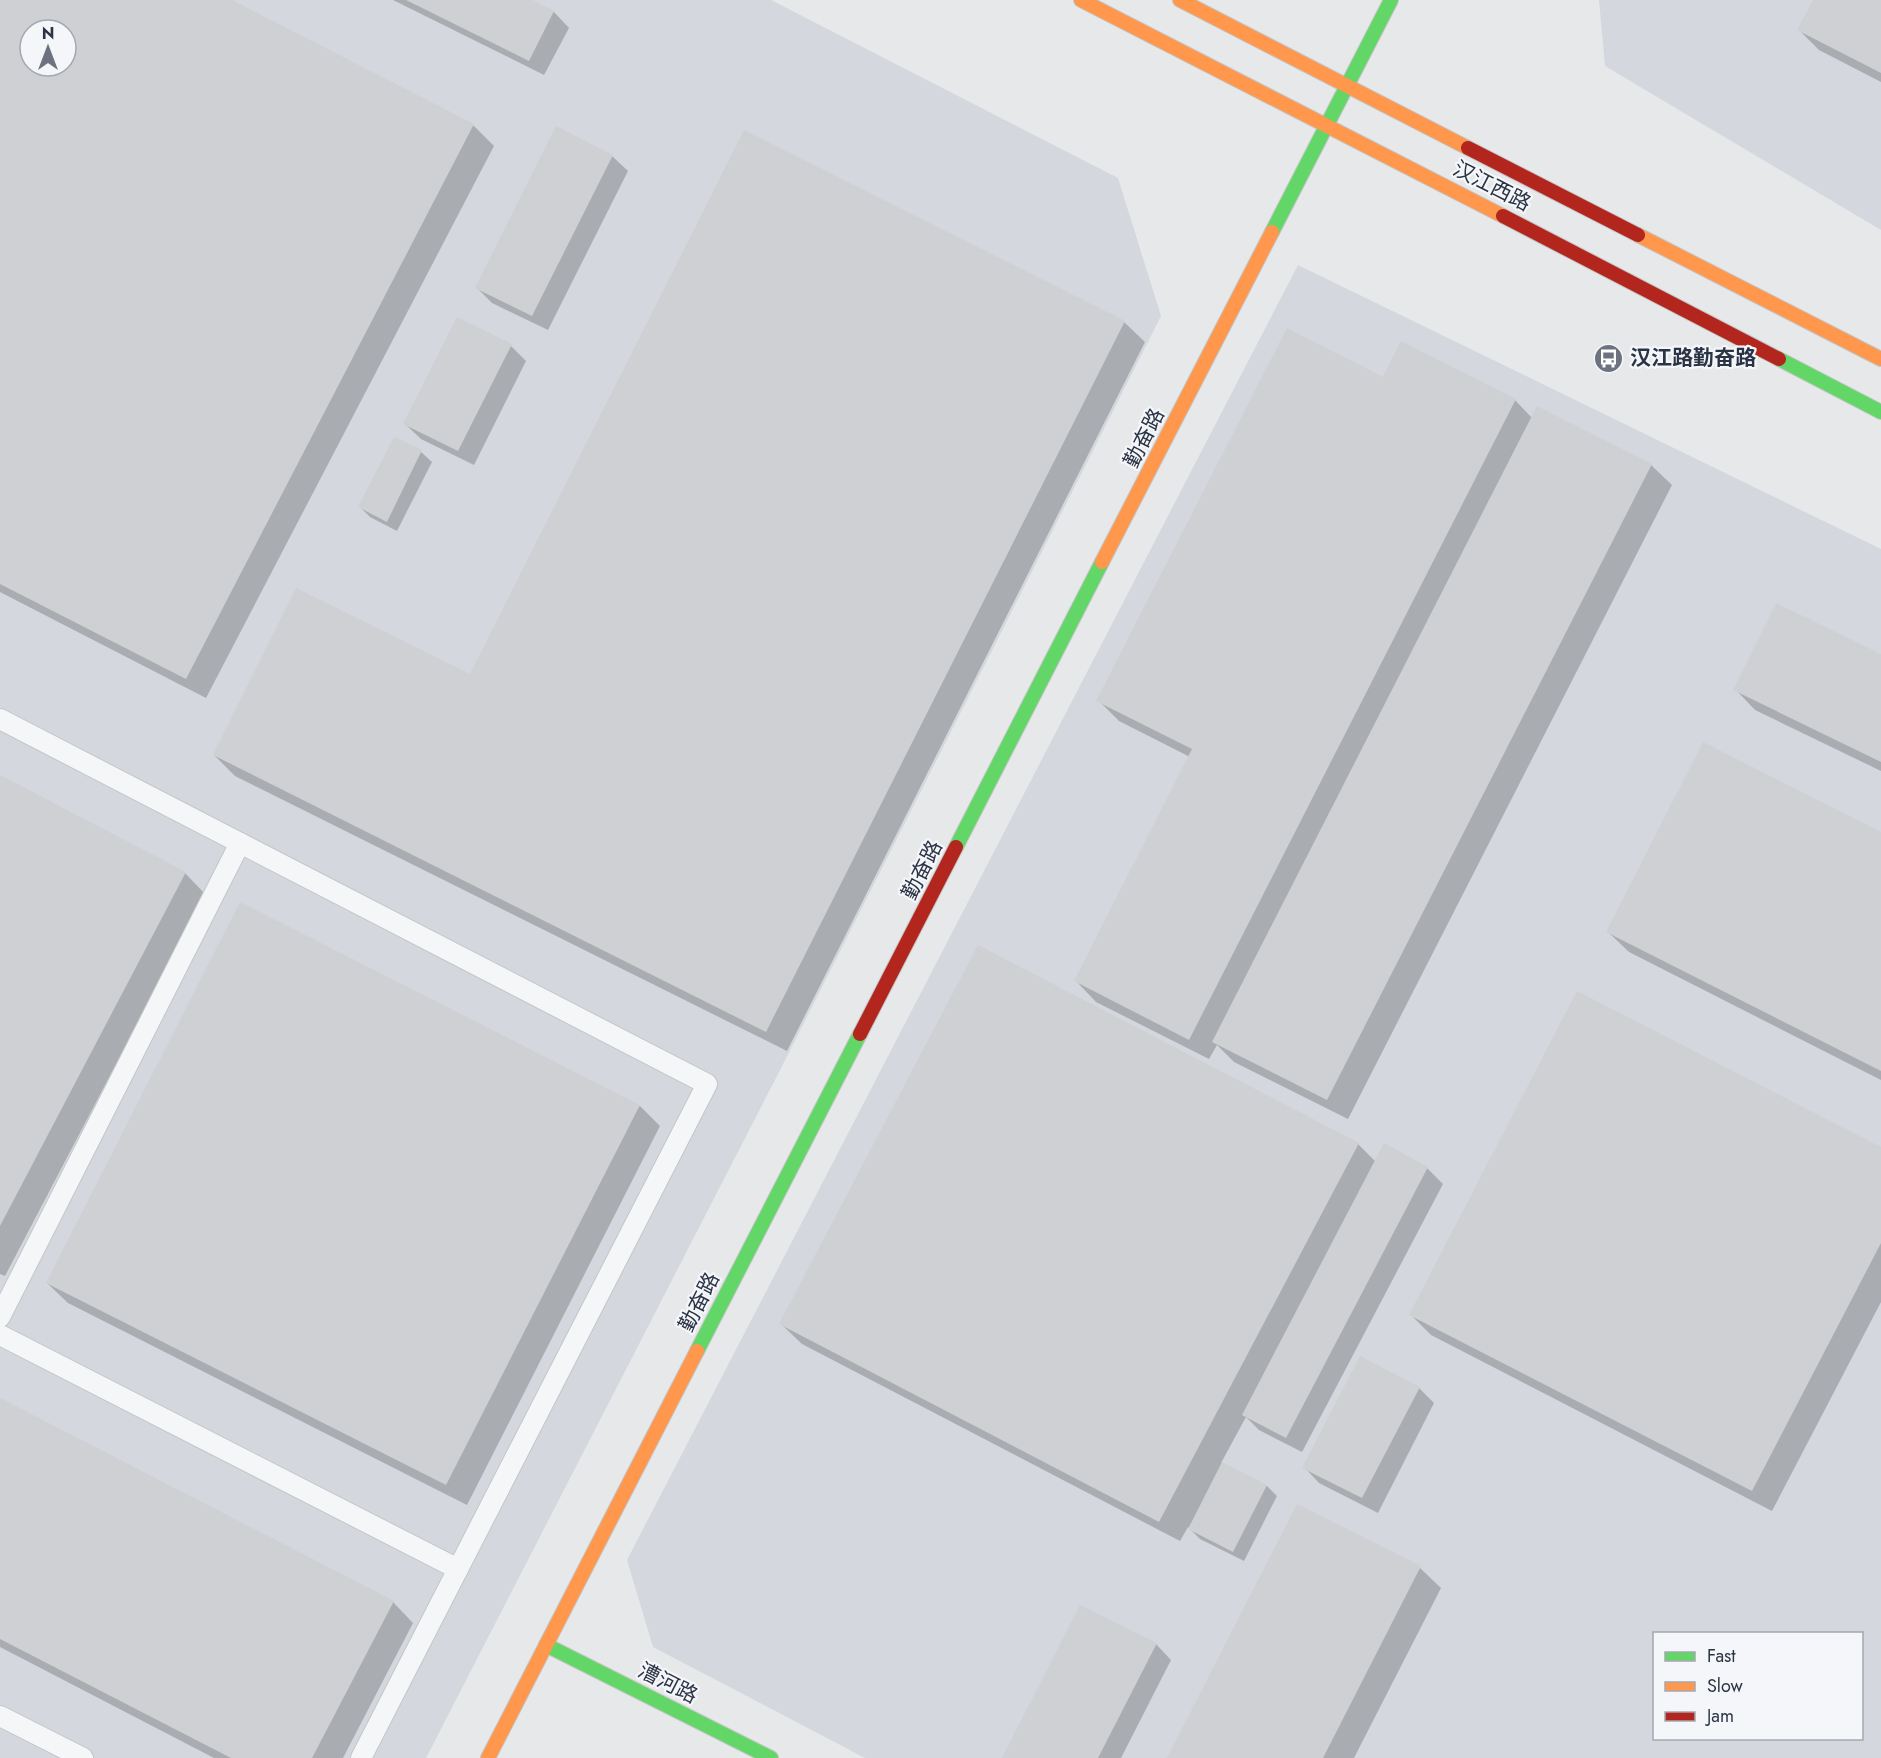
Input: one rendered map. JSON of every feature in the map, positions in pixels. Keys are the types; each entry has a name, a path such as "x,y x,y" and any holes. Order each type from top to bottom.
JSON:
{"street":[{"name":"汉江西路","path":"1081,0 1328,125 1881,412"},
{"name":"汉江西路","path":"1180,0 1881,359"},
{"name":"勤奋路","path":"488,1758 1391,0"},
{"name":"漕河路","path":"546,1645 771,1758"}],"lane":[{"path":"0,719 707,1084 361,1758"},
{"path":"0,1317 240,843"},
{"path":"0,1335 458,1569"},
{"path":"0,1716 83,1758"}],"shaded area":[{"path":"0,0 771,0 1118,178 1161,316 778,1074 426,1758 0,1758"},
{"path":"1599,0 1881,0 1881,230 1605,66"},
{"path":"1298,265 1881,549 1881,1758 865,1758 653,1647 627,1560"}],"building":[{"path":"0,0 232,0 474,124 186,679 0,584"},
{"path":"406,0 533,0 554,11 529,61"},
{"path":"1813,0 1881,0 1881,73 1797,30"},
{"path":"556,126 613,155 532,316 475,288"},
{"path":"744,130 1125,321 766,1032 213,755 296,588 470,674"},
{"path":"457,317 512,344 458,451 403,424"},
{"path":"1287,328 1383,377 1401,341 1516,399 1189,1040 1074,981 1192,749 1096,701"},
{"path":"1537,406 1652,464 1327,1100 1212,1042"},
{"path":"394,437 422,450 387,522 358,507"},
{"path":"1776,603 1881,654 1881,762 1733,690"},
{"path":"1703,742 1881,832 1881,1071 1606,932"},
{"path":"0,775 186,872 0,1226"},
{"path":"240,902 640,1105 446,1485 46,1283"},
{"path":"978,945 1359,1143 1159,1522 779,1324"},
{"path":"1577,991 1881,1147 1881,1243 1752,1491 1409,1315"},
{"path":"1384,1143 1428,1167 1286,1438 1242,1415"},
{"path":"1360,1356 1420,1387 1362,1498 1302,1468"},
{"path":"0,1398 394,1601 312,1758 231,1758 0,1639"},
{"path":"1222,1462 1267,1485 1233,1552 1188,1529"},
{"path":"1297,1504 1421,1566 1323,1758 1167,1758"},
{"path":"1080,1605 1157,1643 1098,1758 1002,1758"}],"traffic: fast":[{"path":"1272,232 1391,0"},
{"path":"1779,359 1881,412"},
{"path":"956,847 1102,562"},
{"path":"697,1351 860,1034"},
{"path":"546,1645 771,1758"}],"traffic: slow":[{"path":"1081,0 1503,216"},
{"path":"1180,0 1468,148"},
{"path":"1102,562 1272,232"},
{"path":"1638,235 1881,359"},
{"path":"488,1758 697,1351"}],"traffic: jam":[{"path":"1468,148 1638,235"},
{"path":"1503,216 1779,359"},
{"path":"860,1034 956,847"}],"place":[{"name":"汉江路勤奋路","path":"1609,358"}]}
